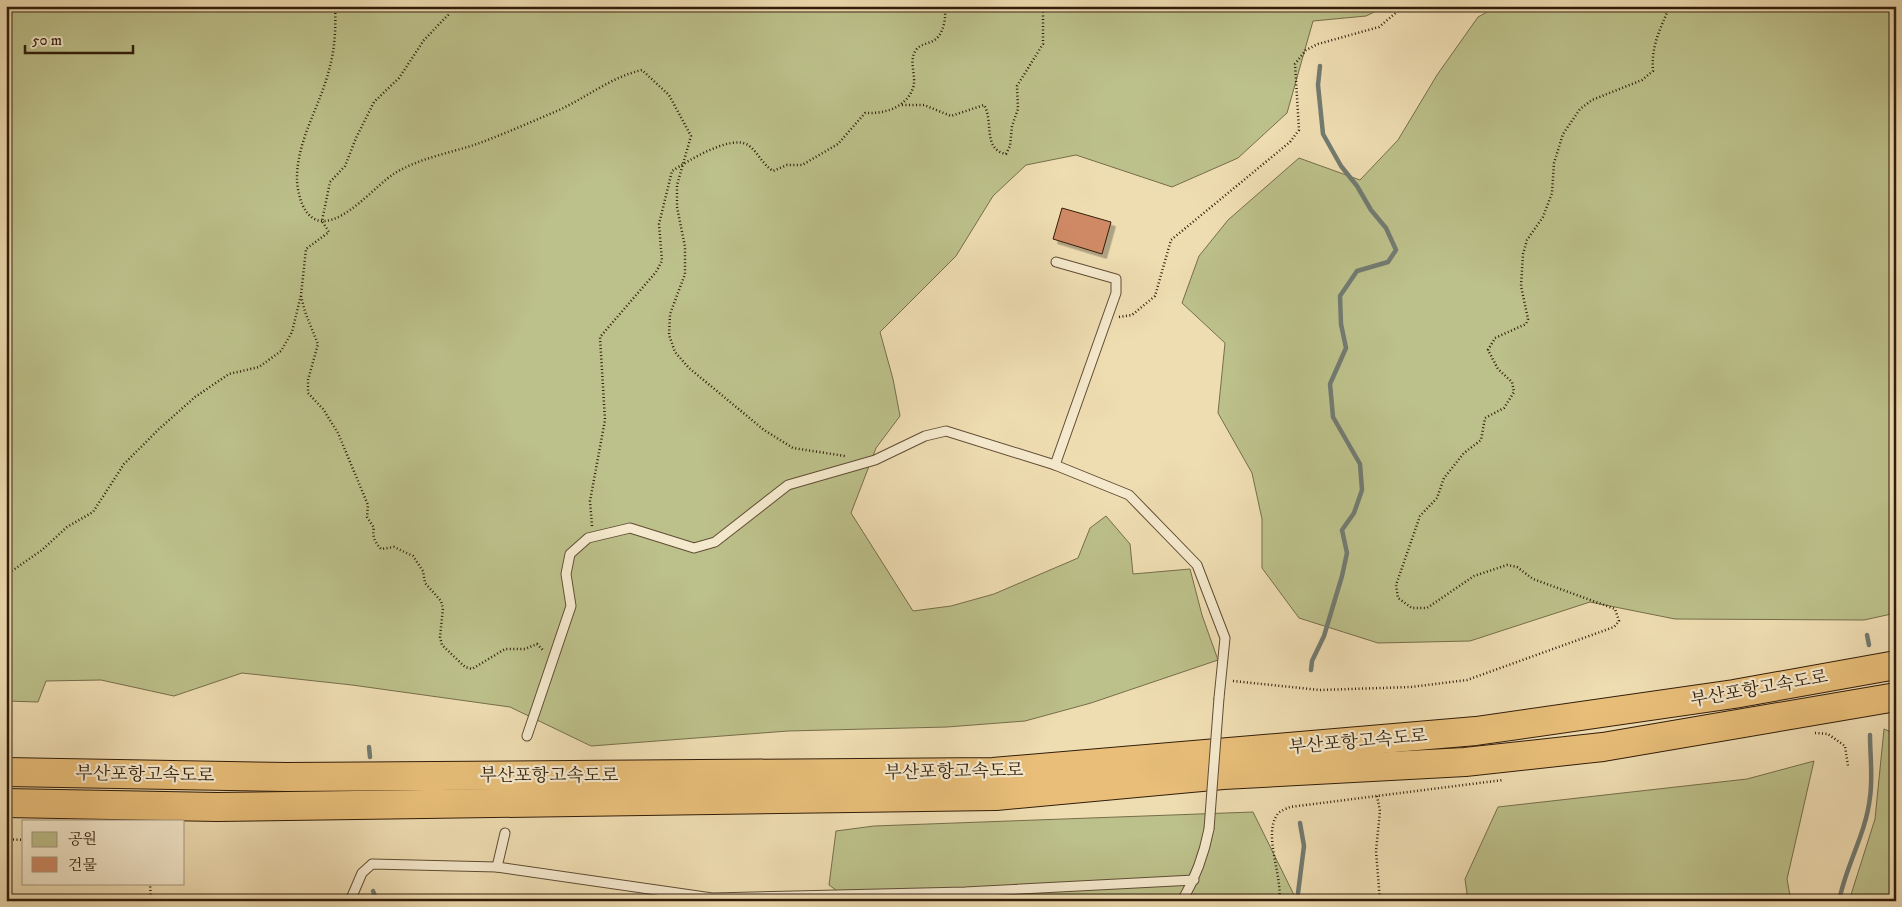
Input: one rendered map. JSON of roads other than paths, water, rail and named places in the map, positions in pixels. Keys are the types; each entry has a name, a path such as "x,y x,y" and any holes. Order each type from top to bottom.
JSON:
{"highway":[{"name":"부산포항고속도로","path":"6,772 287,777 992,772 1476,731 1734,694 1896,665"},
{"name":"부산포항고속도로","path":"6,803 217,808 996,796 1223,775 1465,762 1593,748 1896,697"}],"lane":[{"path":"1055,465 1116,293 1116,279 1056,262"},
{"path":"527,736 545,688 571,606 566,574 570,554 588,538 630,528 694,548 715,542 788,485 875,460 925,436 946,431 1055,465 1129,495 1196,565 1226,638 1219,698 1209,829 1205,853 1194,880 1182,901"},
{"path":"497,867 505,833"},
{"path":"350,901 362,874 372,864 497,867 712,898 966,892 1194,880"}],"waterway":[{"path":"1311,670 1312,661 1324,636 1342,576 1347,553 1342,530 1354,513 1362,490 1360,464 1333,417 1330,384 1346,348 1341,324 1340,296 1357,271 1388,262 1396,250 1386,228 1371,210 1357,186 1341,166 1323,134 1318,85 1320,66"},
{"path":"1867,635 1869,645"},
{"path":"1839,901 1868,811 1871,782 1870,735"},
{"path":"369,747 370,757"},
{"path":"1297,901 1304,846 1300,823"},
{"path":"373,891 377,901"}]}
